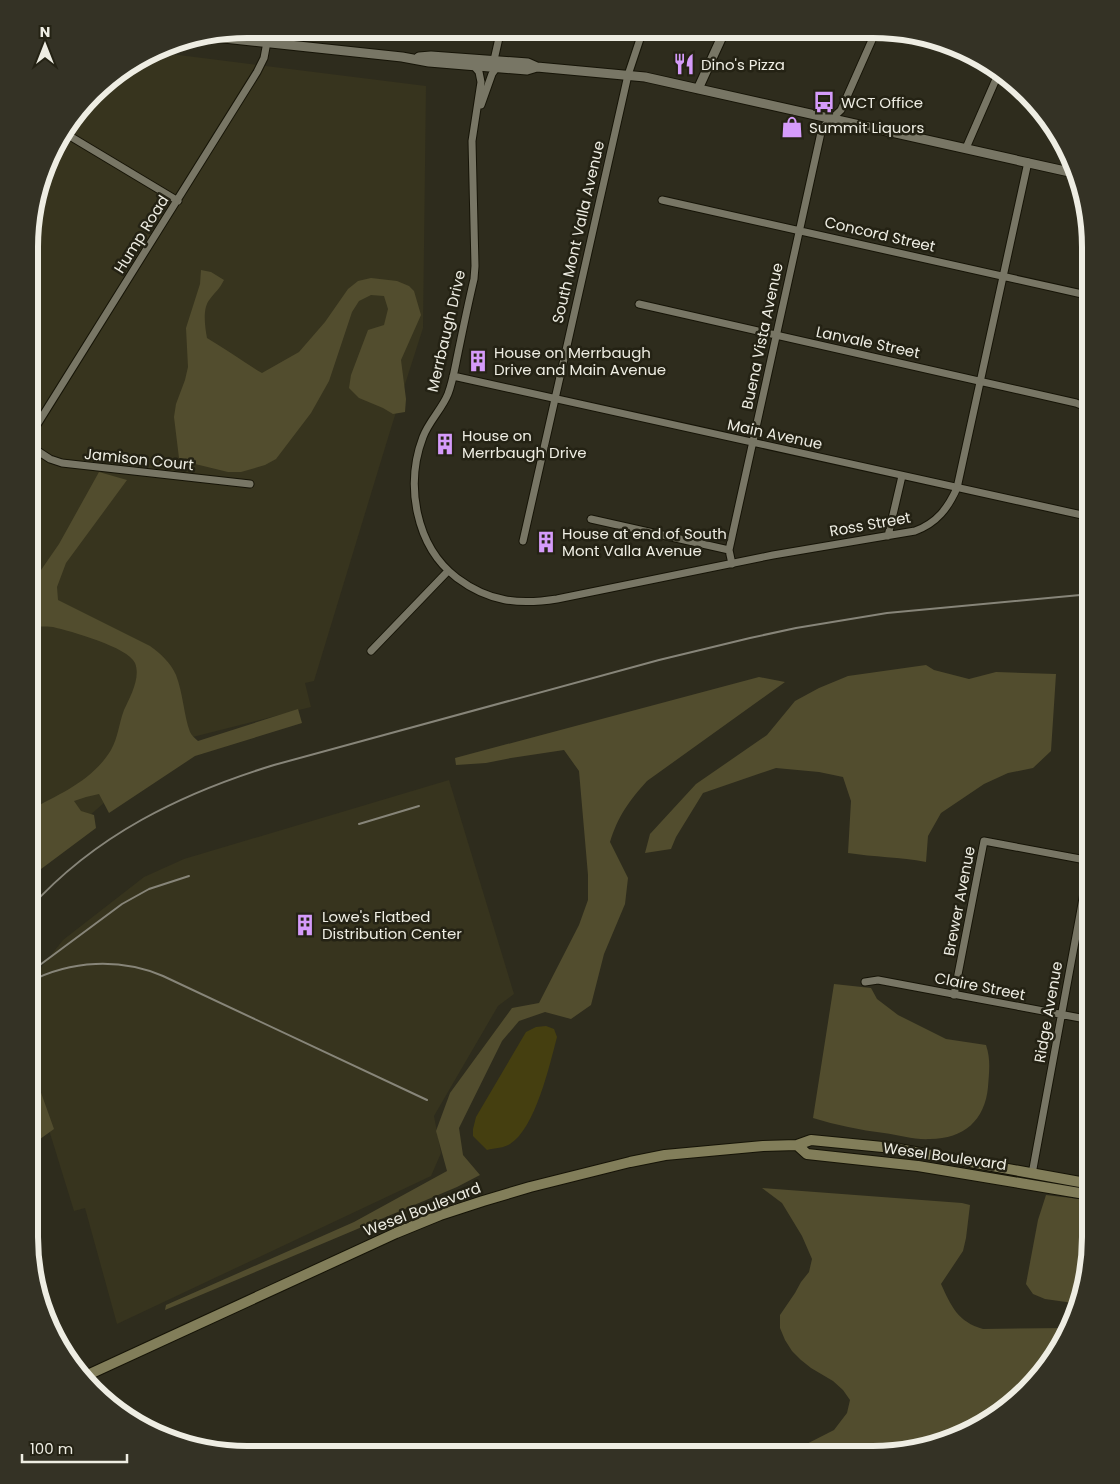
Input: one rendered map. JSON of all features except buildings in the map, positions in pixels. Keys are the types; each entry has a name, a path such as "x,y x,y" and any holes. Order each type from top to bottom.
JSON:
{"main road":[{"name":"Wesel Boulevard","path":"89,1375 440,1215 530,1187 665,1155 763,1146 797,1145 811,1140 893,1148 1082,1182"},
{"name":"Wesel Boulevard","path":"797,1145 807,1154 901,1163 1082,1193"}],"street":[{"path":"229,38 411,58 429,62 474,66 496,64"},
{"name":"Merrbaugh Drive","path":"477,112 496,64 500,38"},
{"name":"South Mont Valla Avenue","path":"523,541 628,75 640,38"},
{"path":"698,89 721,38"},
{"name":"Buena Vista Avenue","path":"732,564 729,550 822,128 841,110 873,38"},
{"name":"Hump Road","path":"38,423 257,72 264,58 267,42"},
{"path":"411,58 431,56 527,70 537,68 645,77 1068,171"},
{"name":"Merrbaugh Drive","path":"448,571 437,558 424,534 419,521 415,492 417,460 423,437 448,394 475,266 472,141 481,82 474,66"},
{"path":"966,148 997,78"},
{"path":"70,136 178,201"},
{"name":"Ross Street","path":"448,571 466,585 485,594 522,603 557,599 774,555 888,536 915,530 931,523 946,510 957,488 1028,162"},
{"name":"Concord Street","path":"662,200 1082,294"},
{"name":"Lanvale Street","path":"639,304 1082,405"},
{"name":"Main Avenue","path":"452,376 1082,516"},
{"name":"Jamison Court","path":"38,451 62,464 250,484"},
{"path":"888,536 902,476"},
{"path":"591,519 729,550"},
{"path":"371,650 448,571"},
{"name":"Brewer Avenue","path":"954,995 984,841 1082,857"},
{"name":"Ridge Avenue","path":"1032,1174 1082,907"},
{"name":"Claire Street","path":"865,982 878,980 1082,1018"}],"shaded area":[{"path":"166,53 426,86 423,328 314,681 305,683 311,707 173,742 38,861 38,233 45,192 53,167 73,130 89,109 109,89 130,73"},
{"path":"201,270 211,272 224,280 207,303 205,329 207,338 262,373 299,352 325,322 348,289 358,281 371,278 397,281 409,286 414,291 421,315 401,360 406,399 405,412 393,414 359,398 349,388 351,375 368,330 384,325 388,309 384,296 371,295 359,301 352,312 329,381 311,413 276,459 265,465 241,472 228,472 191,463 179,458 174,417 176,404 188,367 186,328 200,284"},
{"path":"99,472 127,480 66,563 57,587 58,600 150,646 165,659 176,675 190,732 198,741 298,709 302,723 195,756 109,813 99,794 74,801 81,811 94,815 96,828 38,871 38,806 75,785 104,761 117,735 137,675 135,663 122,651 85,636 53,627 38,626 38,574 59,544"},
{"path":"926,665 934,670 969,679 996,672 1056,674 1051,751 1033,768 1008,773 984,784 941,813 928,836 926,862 848,853 851,801 843,777 819,772 776,768 703,793 676,837 671,849 645,853 650,834 696,784 767,735 795,701 819,688 848,676"},
{"path":"759,677 785,682 647,781 629,802 620,817 610,842 628,878 625,904 604,954 591,1005 571,1019 545,1012 519,1021 502,1041 459,1128 463,1155 480,1175 457,1187 165,1310 166,1305 354,1222 447,1171 436,1131 450,1093 512,1008 539,1003 579,925 588,900 588,875 579,771 564,750 486,763 456,765 455,758"},
{"path":"449,780 514,994 498,1006 434,1116 441,1153 431,1176 117,1324 85,1208 74,1211 38,1094 38,972 63,940 144,877 184,859"},
{"path":"834,984 871,988 877,999 898,1015 946,1039 986,1045 989,1066 986,1099 977,1118 971,1125 953,1136 924,1139 857,1129 813,1118"},
{"path":"546,1026 554,1029 557,1037 546,1079 534,1111 519,1136 510,1144 487,1150 473,1136 476,1117 526,1032 536,1027"},
{"path":"38,1084 54,1129 38,1141"},
{"path":"762,1188 970,1205 963,1251 941,1284 956,1312 967,1322 983,1329 1062,1328 1047,1354 1031,1375 1001,1403 975,1420 956,1428 901,1445 803,1446 834,1430 847,1413 850,1400 833,1381 811,1368 792,1351 780,1328 780,1315 809,1272 812,1259 802,1236 782,1203"},
{"path":"1046,1195 1080,1199 1082,1224 1081,1265 1072,1303 1045,1299 1033,1294 1026,1284 1038,1220"}],"railway":[{"path":"38,900 82,859 111,838 142,820 173,803 206,789 274,765 659,660 796,628 887,613 1082,595"},
{"path":"359,824 419,806"},
{"path":"38,966 122,904 149,889 189,876"},
{"path":"38,978 62,969 96,964 113,964 147,970 427,1100"}],"place":[{"name":"Dino's Pizza","path":"684,64"},
{"name":"WCT Office","path":"824,102"},
{"name":"Summit Liquors","path":"792,127"},
{"name":"House on Merrbaugh Drive and Main Avenue","path":"478,361"},
{"name":"House on Merrbaugh Drive","path":"445,444"},
{"name":"House at end of South Mont Valla Avenue","path":"546,542"},
{"name":"Lowe's Flatbed Distribution Center","path":"305,925"}]}
